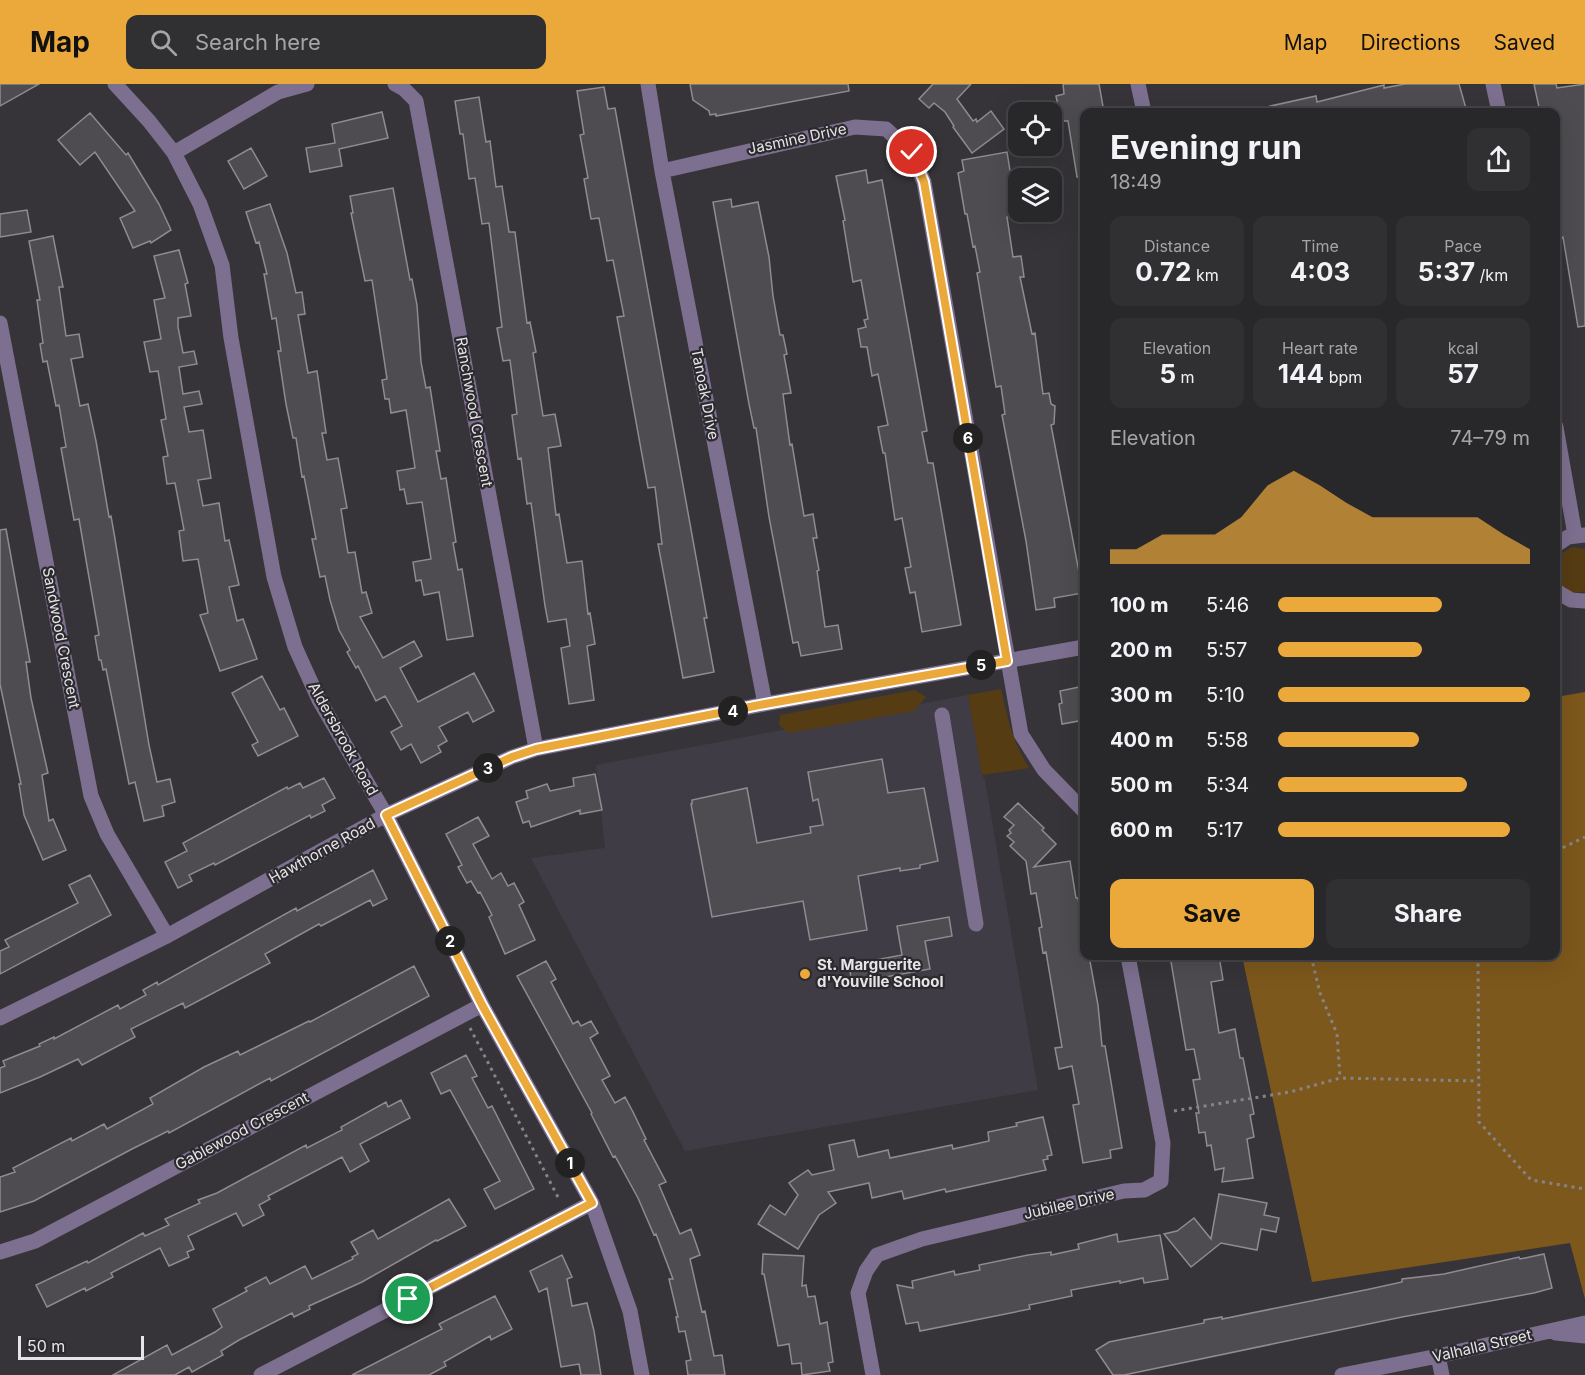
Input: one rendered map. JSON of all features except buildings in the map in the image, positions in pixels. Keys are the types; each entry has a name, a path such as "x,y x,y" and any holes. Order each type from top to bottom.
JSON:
{"street":[{"name":"Aldersbrook Road","path":"115,84 174,153 200,204 222,265 231,338 274,577 295,647 319,700 386,815 482,1005 592,1203 630,1311 642,1375"},
{"path":"174,153 278,92 307,84"},
{"name":"Ranchwood Crescent","path":"395,84 416,101 536,749"},
{"name":"Tanoak Drive","path":"648,84 662,171 765,704"},
{"path":"1138,84 1143,108"},
{"path":"1493,84 1497,108"},
{"name":"Jasmine Drive","path":"662,171 855,127 886,129 912,152 924,182 1007,661"},
{"name":"Sandwood Crescent","path":"0,323 91,796 107,834 167,936"},
{"path":"1560,445 1580,535 1560,542"},
{"path":"1560,593 1584,604"},
{"name":"Hawthorne Road","path":"0,1018 167,936 386,815 512,757 536,749 765,704 1080,648"},
{"path":"1007,661 1021,734 1044,770 1080,807"},
{"path":"942,715 976,924"},
{"name":"Jubilee Drive","path":"873,1375 858,1293 866,1271 877,1255 922,1239 1124,1191 1144,1190 1161,1181 1164,1143 1129,960"},
{"name":"Gablewood Crescent","path":"0,1252 35,1241 482,1005"},
{"path":"261,1375 592,1203"},
{"name":"Valhalla Street","path":"1342,1375 1585,1323"},
{"path":"1544,1332 1585,1336"},
{"path":"1438,1356 1442,1375"}],"path":[{"path":"1560,849 1585,837"},
{"path":"1312,960 1320,993 1337,1034 1340,1078"},
{"path":"1478,960 1479,1122 1532,1180 1585,1189"},
{"path":"470,1028 560,1201"},
{"path":"1174,1111 1290,1092 1340,1078 1478,1081"}],"shaded area":[{"path":"1572,547 1585,549 1585,591 1569,592 1560,585 1560,554"},
{"path":"1001,689 1008,720 1023,759 1029,768 982,775 968,695"},
{"path":"915,690 926,697 914,711 789,733 779,725 780,715"},
{"path":"1585,692 1585,1299 1570,1243 1312,1282 1243,960 1560,960 1560,696"},
{"name":"St. Marguerite d'Youville School","path":"968,695 982,775 985,780 1038,1090 685,1151 531,858 605,848 596,765"}],"place":[{"name":"St. Marguerite d'Youville School","path":"805,974"}],"route":[{"path":"408,1299 592,1203 482,1005 386,815 512,757 536,749 765,704 1007,661 924,182 912,152"}]}
